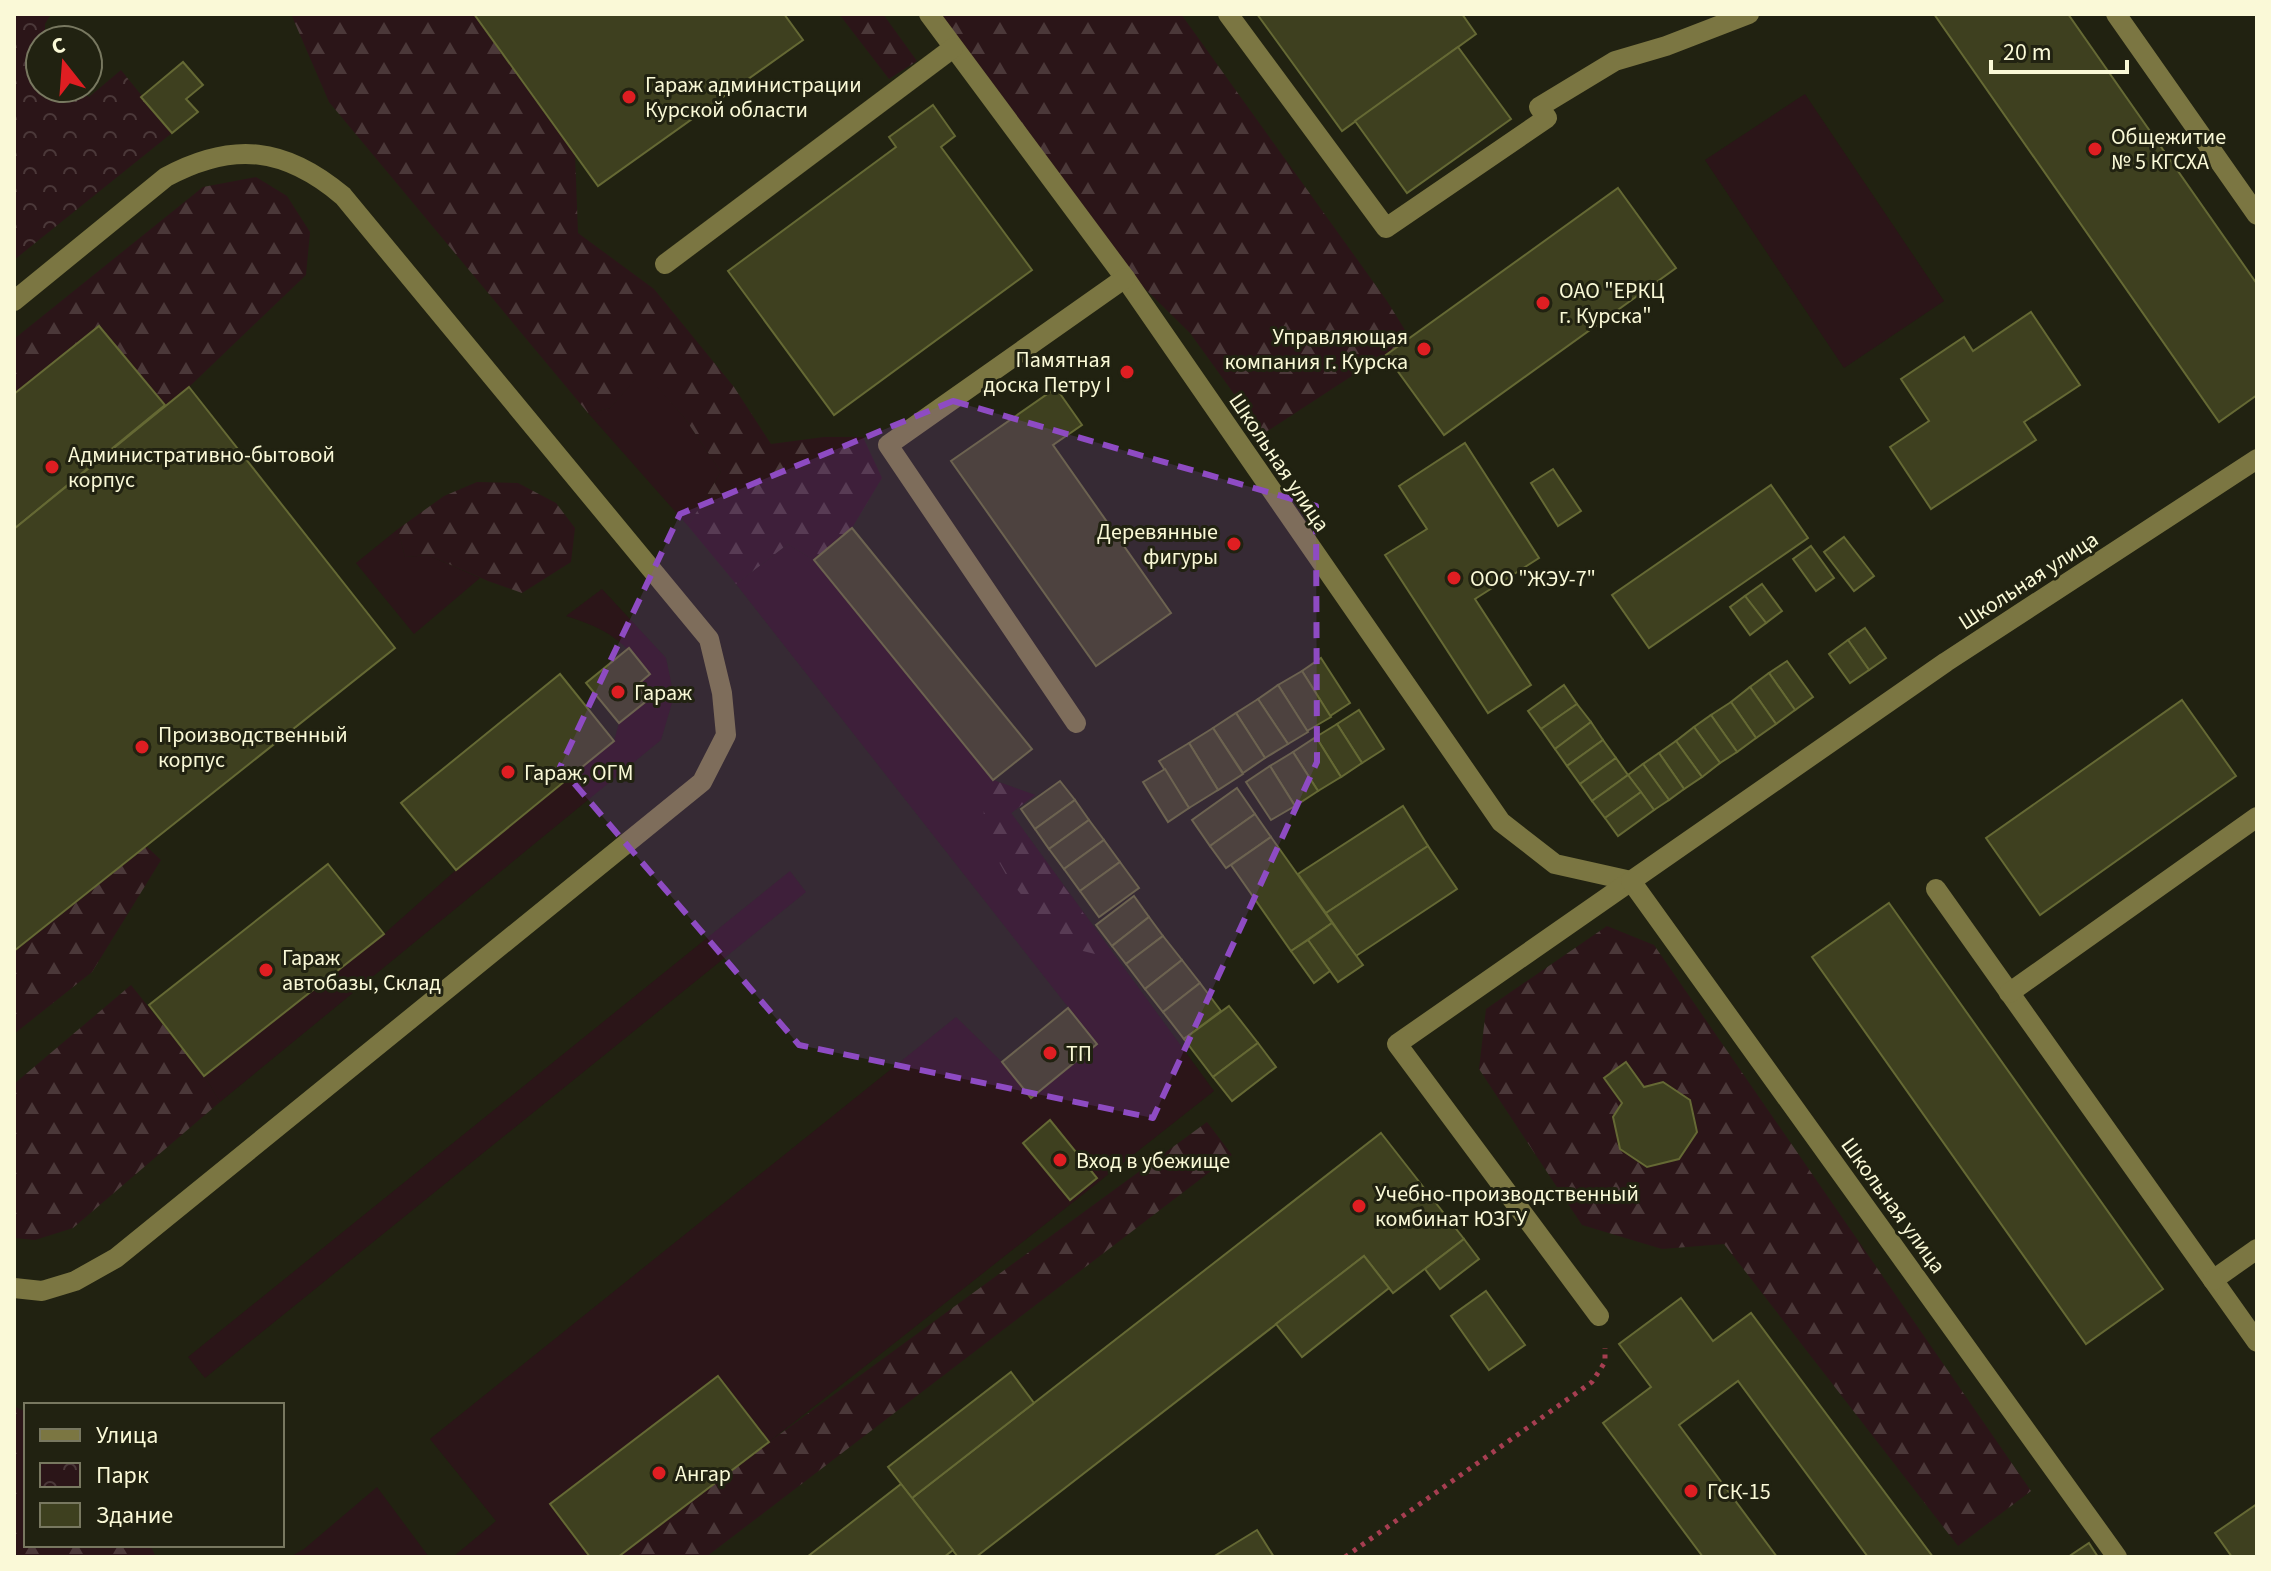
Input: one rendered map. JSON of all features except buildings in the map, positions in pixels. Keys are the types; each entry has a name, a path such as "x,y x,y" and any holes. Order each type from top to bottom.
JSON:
{"street":[{"name":"Школьная улица","path":"929,14 1125,278 1501,822 1555,864 1631,881 2117,1557"},
{"path":"1228,14 1386,228 1547,118 1539,107 1615,61 1666,46 1749,14"},
{"path":"2116,14 2257,215"},
{"path":"665,264 953,48"},
{"path":"14,301 166,177 190,164 216,156 244,153 298,165 322,178 343,196 709,639 722,693 726,735 702,782 116,1258 75,1281 42,1291 14,1288"},
{"path":"1076,723 888,445 1125,278"},
{"name":"Школьная улица","path":"1631,881 1946,662 2257,459"},
{"path":"2009,993 2257,817"},
{"path":"1599,1316 1397,1044 1631,881"},
{"path":"1936,889 2257,1342"},
{"path":"2213,1280 2257,1249"}],"path":[{"path":"1345,1557 1592,1382 1605,1362 1606,1339 1599,1316"}],"highlighted area":[{"path":"953,401 1316,506 1317,762 1153,1118 799,1045 560,767 680,514"}],"green space":[{"path":"14,14 51,14 45,24 24,24 24,104 104,104 104,84 121,70 172,133 14,260"},
{"path":"291,14 474,14 575,154 578,233 654,289 734,387 771,444 824,437 863,437 882,478 852,528 814,560 788,544 736,584 688,526 721,472 684,417 643,371 610,408 588,413 329,102"},
{"path":"839,14 883,14 917,61 889,79"},
{"path":"926,14 1181,14 1387,301 1410,338 1263,434 1190,333 1133,277"},
{"path":"1805,94 1944,301 1844,368 1705,160"},
{"path":"256,177 287,196 310,232 306,275 189,387 14,529 14,339 203,187"},
{"path":"643,370 684,417 721,472 688,526 588,413 610,408"},
{"path":"477,482 518,483 556,503 575,528 571,562 522,593 428,555 405,557 398,529 444,496"},
{"path":"398,529 405,557 428,555 480,578 414,634 356,563"},
{"path":"788,544 814,560 993,780 1035,795 1011,813 1214,1091 769,1442 590,1557 453,1557 496,1521 430,1439 956,1017 1002,1062 1031,1098 1097,1044 736,584"},
{"path":"602,589 666,658 674,696 661,740 220,1102 204,1076 384,934 456,870 614,741 619,723 648,700 637,685 650,674 631,652 604,631 566,616"},
{"path":"993,780 1035,795 1011,813 1112,953 1107,957 1079,950 1036,913 1008,878 983,834 984,806"},
{"path":"146,846 161,860 92,972 14,1034 14,951"},
{"path":"790,871 806,892 205,1378 188,1357"},
{"path":"1607,926 1654,945 2031,1491 1958,1546 1724,1244 1662,1249 1582,1225 1479,1069 1486,1009"},
{"path":"131,985 204,1076 220,1102 73,1228 35,1240 14,1238 14,1084"},
{"path":"1207,1122 1232,1155 706,1557 618,1557 769,1442"},
{"path":"14,1406 24,1411 24,1547 151,1547 156,1557 14,1557"},
{"path":"377,1487 429,1557 290,1557 304,1549"}],"place":[{"name":"Гараж администрации Курской области","path":"629,97"},
{"name":"Общежитие № 5 КГСХА","path":"2095,149"},
{"name":"ОАО \"ЕРКЦ г. Курска\"","path":"1543,303"},
{"name":"Управляющая компания г. Курска","path":"1424,349"},
{"name":"Памятная доска Петру I","path":"1127,372"},
{"name":"Административно-бытовой корпус","path":"52,467"},
{"name":"Деревянные фигуры","path":"1234,544"},
{"name":"ООО \"ЖЭУ-7\"","path":"1454,578"},
{"name":"Гараж","path":"618,692"},
{"name":"Производственный корпус","path":"142,747"},
{"name":"Гараж, ОГМ","path":"508,772"},
{"name":"Гараж автобазы, Склад","path":"266,970"},
{"name":"ТП","path":"1050,1053"},
{"name":"Вход в убежище","path":"1060,1160"},
{"name":"Учебно-производственный комбинат ЮЗГУ","path":"1359,1206"},
{"name":"Ангар","path":"659,1473"},
{"name":"ГСК-15","path":"1691,1491"}]}
